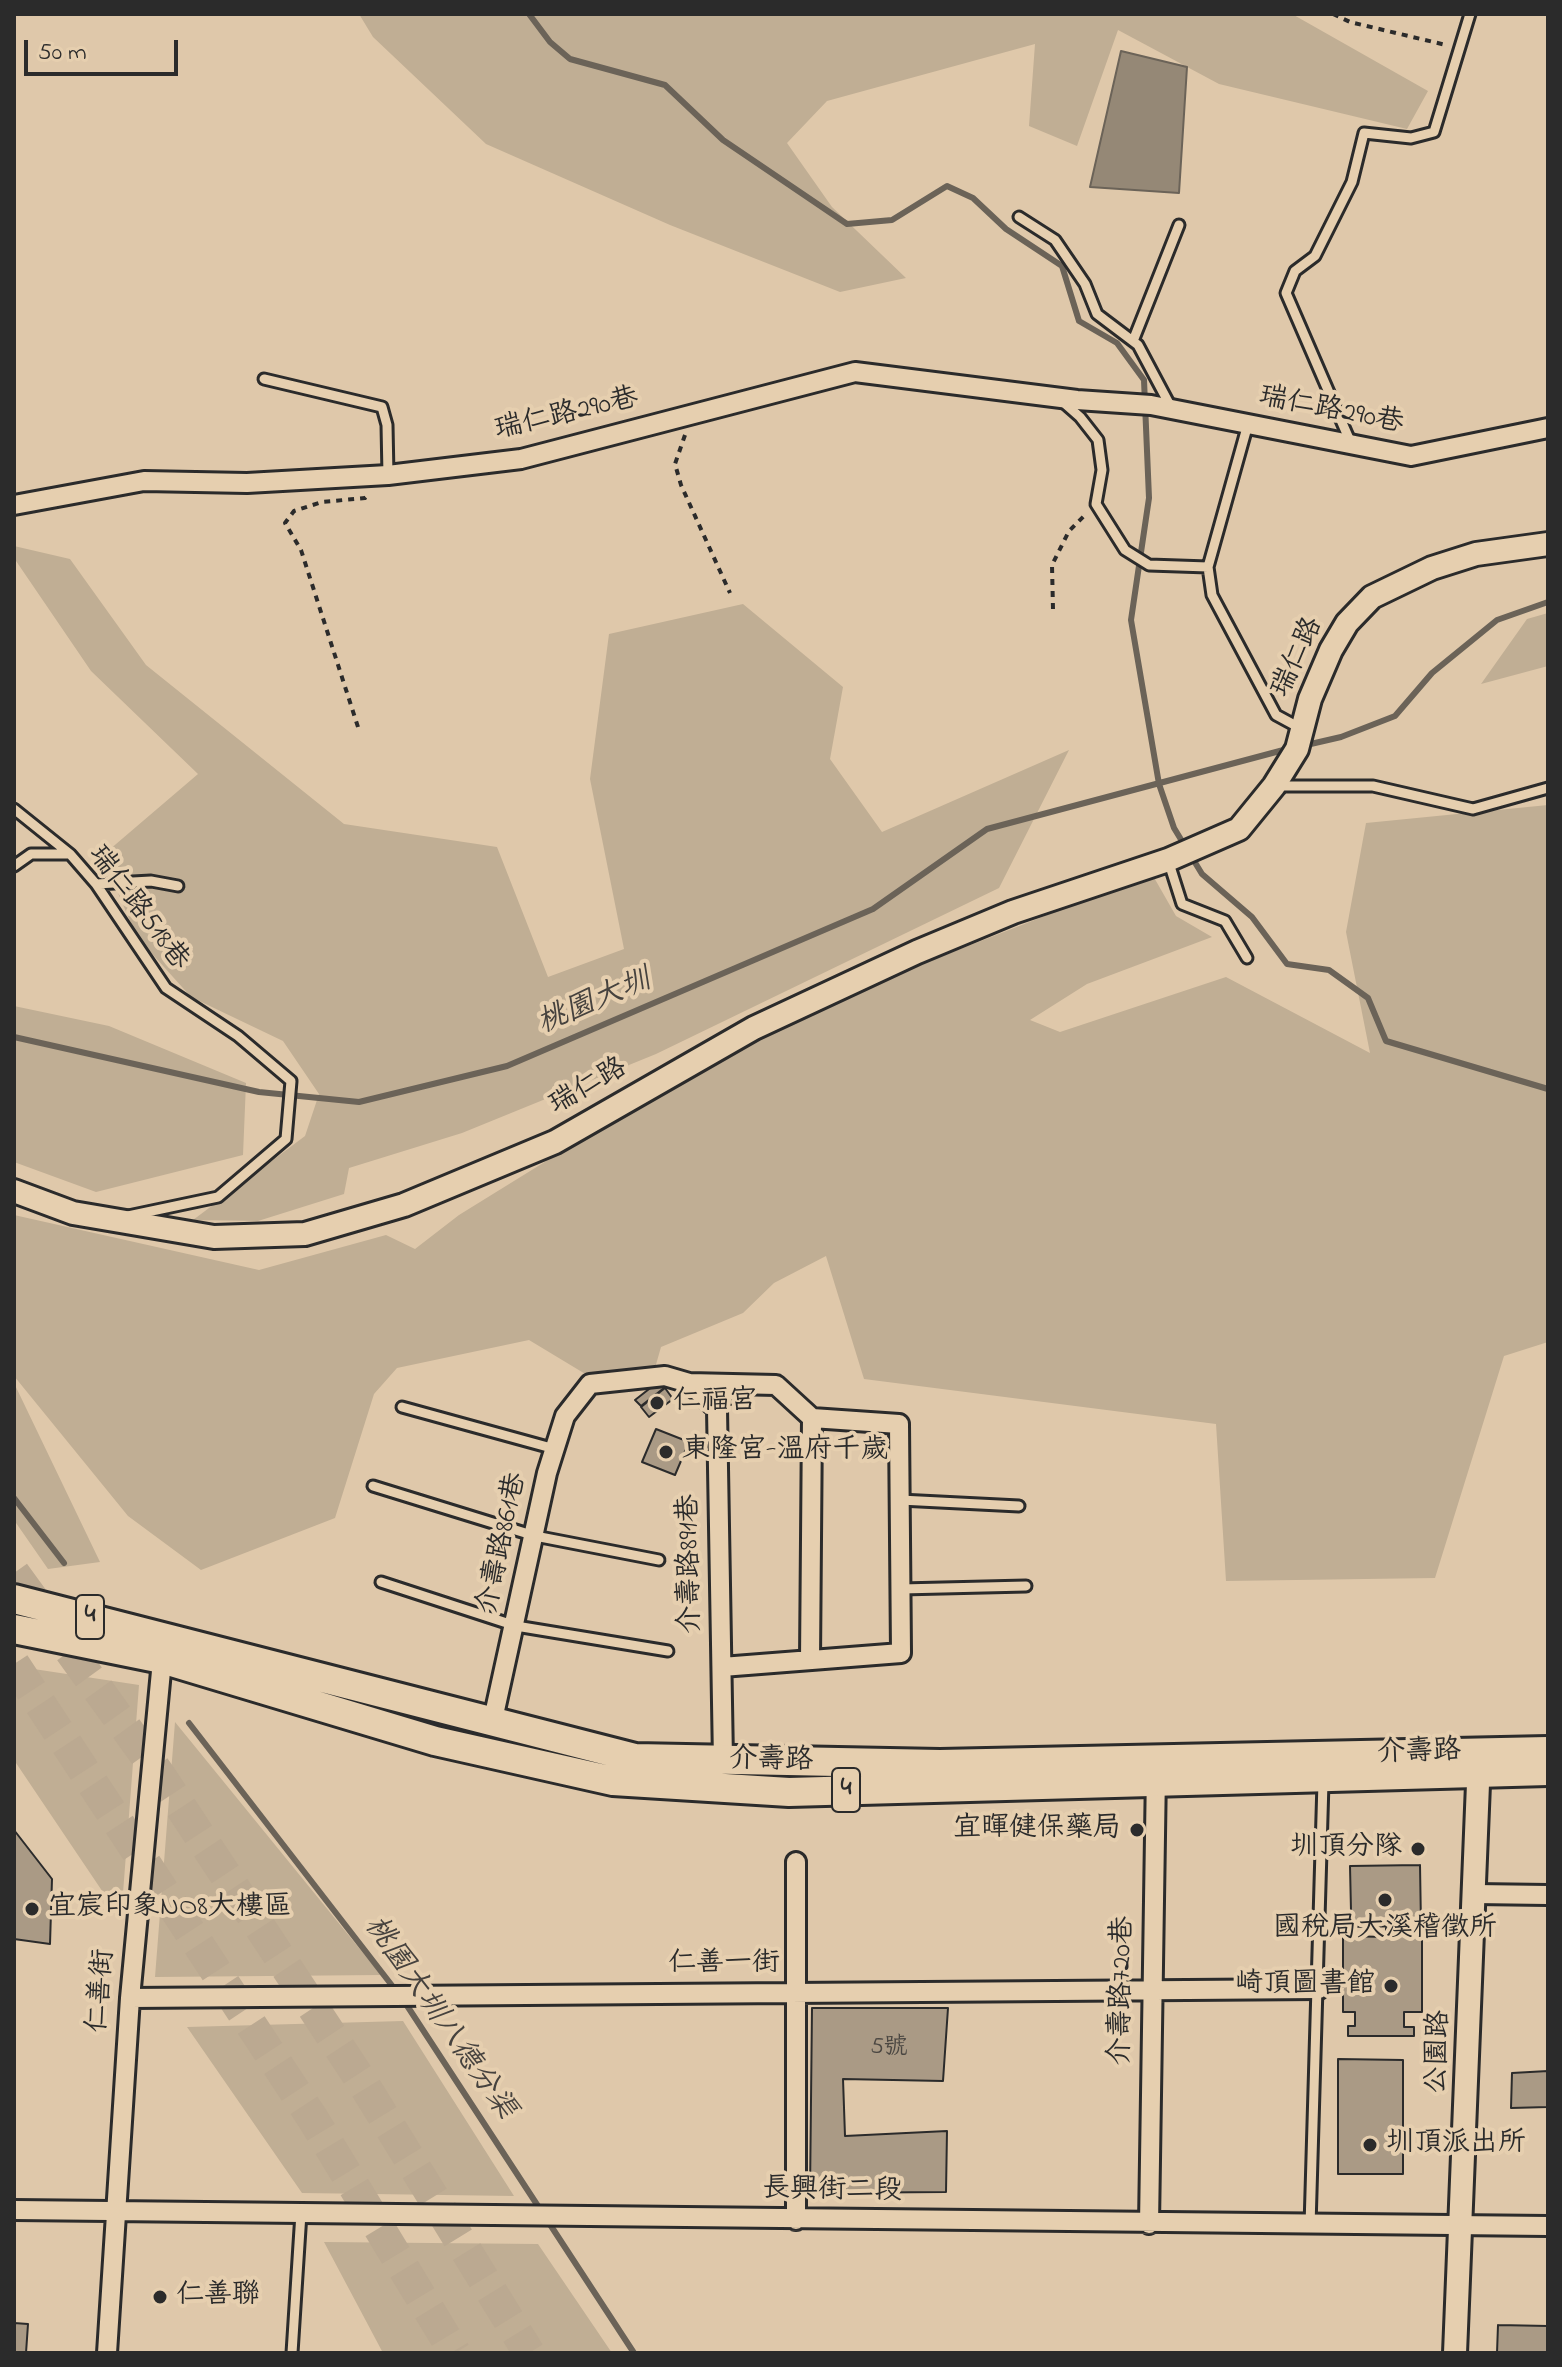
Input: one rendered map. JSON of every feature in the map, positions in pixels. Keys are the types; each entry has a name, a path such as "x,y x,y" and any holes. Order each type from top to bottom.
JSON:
{"main road":[{"name":"介壽路","path":"14,1599 164,1647 435,1741 613,1781 789,1792 1156,1771 1479,1763 1548,1771"},
{"name":"介壽路","path":"14,1629 164,1647 635,1758 1156,1771"},
{"name":"介壽路","path":"1479,1763 1548,1751"}],"street":[{"name":"瑞仁路290巷","path":"14,505 144,481 247,483 388,475 521,459 855,372 1058,398 1127,401 1350,441 1411,456 1548,428"},
{"name":"瑞仁路","path":"14,1191 73,1213 214,1237 305,1234 404,1205 555,1142 754,1028 917,952 1013,912 1168,860 1239,829 1274,786 1297,749 1300,728 1331,650 1347,623 1372,597 1432,568 1476,554 1548,544"},
{"name":"介壽路861巷","path":"492,1724 565,1416 590,1384 665,1376 689,1383"},
{"path":"689,1383 776,1385 812,1418 899,1424 901,1653 722,1667"},
{"name":"介壽路891巷","path":"689,1383 717,1409 723,1761"},
{"path":"810,1660 812,1418"},
{"name":"仁善街","path":"107,2353 130,1998 164,1647"},
{"name":"公園路","path":"1455,2353 1463,2228 1479,1763"},
{"name":"介壽路720巷","path":"1149,2224 1156,1771"},
{"path":"796,1862 796,2220"},
{"path":"1475,1894 1548,1895"},
{"name":"仁善一街","path":"130,1998 1319,1989"},
{"name":"長興街二段","path":"14,2210 116,2208 796,2220 1463,2228 1548,2226"}],"lane":[{"path":"1350,441 1286,293 1295,271 1315,256 1352,182 1364,133 1411,138 1434,132 1470,14"},
{"path":"1019,217 1055,240 1085,284 1097,314 1133,341 1174,411"},
{"path":"1133,341 1179,225"},
{"path":"264,379 382,407 387,425 388,475"},
{"path":"1058,398 1080,417 1098,440 1102,470 1096,504 1125,550 1149,565 1208,567"},
{"path":"1248,424 1208,567 1212,595 1276,715 1300,728"},
{"path":"1274,786 1373,786 1473,809 1548,788"},
{"name":"瑞仁路518巷","path":"14,809 70,854 96,884 166,988 238,1036 291,1081 286,1139 218,1197 112,1219"},
{"path":"14,866 31,854 70,854"},
{"path":"1168,860 1182,904 1225,921 1247,958"},
{"path":"96,884 151,881 178,886"},
{"path":"402,1407 555,1449"},
{"path":"373,1486 535,1536 659,1560"},
{"path":"900,1500 1019,1506"},
{"path":"381,1582 516,1626 668,1651"},
{"path":"901,1589 1026,1586"},
{"path":"1310,2226 1319,1989 1322,1767"},
{"path":"292,2353 301,2212"}],"path":[{"path":"1333,14 1350,22 1460,49"},
{"path":"693,414 675,464 681,485 730,593"},
{"path":"358,727 301,550 285,523 294,511 322,502 365,498 388,475"},
{"path":"1053,609 1052,565 1069,531 1096,504"}],"shaded area":[{"path":"359,14 1292,14 1428,91 1407,129 1219,84 1118,30 1077,146 1029,126 1035,44 827,101 787,143 832,207 906,278 840,292 670,225 486,144 373,37"},
{"path":"1121,51 1187,67 1179,193 1090,187"},
{"path":"14,546 70,559 146,665 344,824 497,847 548,977 624,949 590,779 609,634 743,604 843,687 830,759 882,832 1069,750 999,888 656,1054 462,1133 349,1168 344,1194 258,1221 193,1220 305,1136 319,1094 283,1041 191,997 137,937 102,856 198,774 91,671 14,558"},
{"path":"1548,613 1548,666 1481,684 1527,619"},
{"path":"1548,805 1548,1342 1504,1356 1435,1578 1226,1581 1216,1424 864,1379 826,1256 774,1283 743,1313 661,1347 655,1368 587,1375 529,1340 397,1368 374,1394 335,1518 201,1570 128,1516 14,1376 14,1215 259,1270 386,1235 415,1249 459,1215 611,1121 710,1063 825,1002 1152,874 1176,916 1212,937 1087,984 1030,1020 1060,1032 1226,977 1370,1053 1346,932 1366,823"},
{"path":"14,1006 109,1026 246,1083 243,1155 96,1192 14,1162"},
{"path":"14,1383 100,1562 48,1569 14,1520"},
{"path":"14,1666 139,1685 121,1919 14,1760"},
{"path":"175,1722 381,1975 155,1977"},
{"path":"403,2021 514,2196 302,2193 187,2027"},
{"path":"324,2242 538,2244 612,2353 383,2353"}],"building":[{"path":"658,1382 664,1388 641,1406 635,1400"},
{"path":"745,1387 745,1403 729,1405 728,1389"},
{"name":"仁福宮","path":"665,1388 673,1399 649,1417 641,1407"},
{"name":"東隆宮-溫府千歲","path":"656,1429 689,1442 675,1475 642,1462"},
{"name":"宜宸印象NO8大樓區","path":"14,1830 52,1879 50,1944 14,1939"},
{"name":"國稅局大溪稽徵所","path":"1420,1865 1421,1926 1336,1927 1336,1912 1351,1911 1350,1866"},
{"path":"1386,1928 1406,1929 1406,1937 1422,1937 1422,2012 1404,2012 1404,2027 1414,2027 1414,2036 1348,2036 1348,2026 1355,2026 1355,2012 1343,2012 1343,1936 1386,1937"},
{"path":"812,2008 948,2008 943,2081 843,2079 845,2136 947,2131 946,2192 810,2193"},
{"name":"圳頂派出所","path":"1338,2059 1403,2060 1403,2174 1338,2174"},
{"path":"1548,2071 1548,2107 1511,2108 1512,2073"},
{"path":"14,2323 28,2324 26,2353 14,2353"},
{"path":"1498,2325 1548,2326 1548,2353 1497,2353"}],"waterway":[{"path":"529,14 550,42 570,59 665,85 723,140 847,224 892,220 947,186 973,198 1006,229 1062,266 1079,321 1117,343 1144,380 1149,498 1131,620 1159,784 1174,828 1202,874 1252,917 1287,964 1329,970 1368,998 1386,1041 1548,1089"},
{"path":"1302,746 1341,737 1395,716 1432,673 1497,620 1548,602"},
{"name":"桃園大圳","path":"14,1037 259,1092 359,1102 507,1066 873,909 987,829 1291,748"},
{"name":"桃園大圳八德分渠","path":"14,1498 64,1563"},
{"name":"桃園大圳八德分渠","path":"189,1723 397,1992"},
{"name":"桃園大圳八德分渠","path":"404,2001 634,2353"}],"tunnel":[{"path":"14,1573 159,1774 366,2088 529,2353"},
{"path":"14,1664 313,2119 455,2353"}],"place":[{"name":"仁福宮","path":"657,1403"},
{"name":"東隆宮-溫府千歲","path":"666,1452"},
{"name":"宜暉健保藥局","path":"1137,1830"},
{"name":"圳頂分隊","path":"1418,1849"},
{"name":"國稅局大溪稽徵所","path":"1385,1900"},
{"name":"宜宸印象NO8大樓區","path":"32,1909"},
{"name":"崎頂圖書館","path":"1391,1986"},
{"name":"圳頂派出所","path":"1370,2145"},
{"name":"仁善聯","path":"160,2297"}]}
